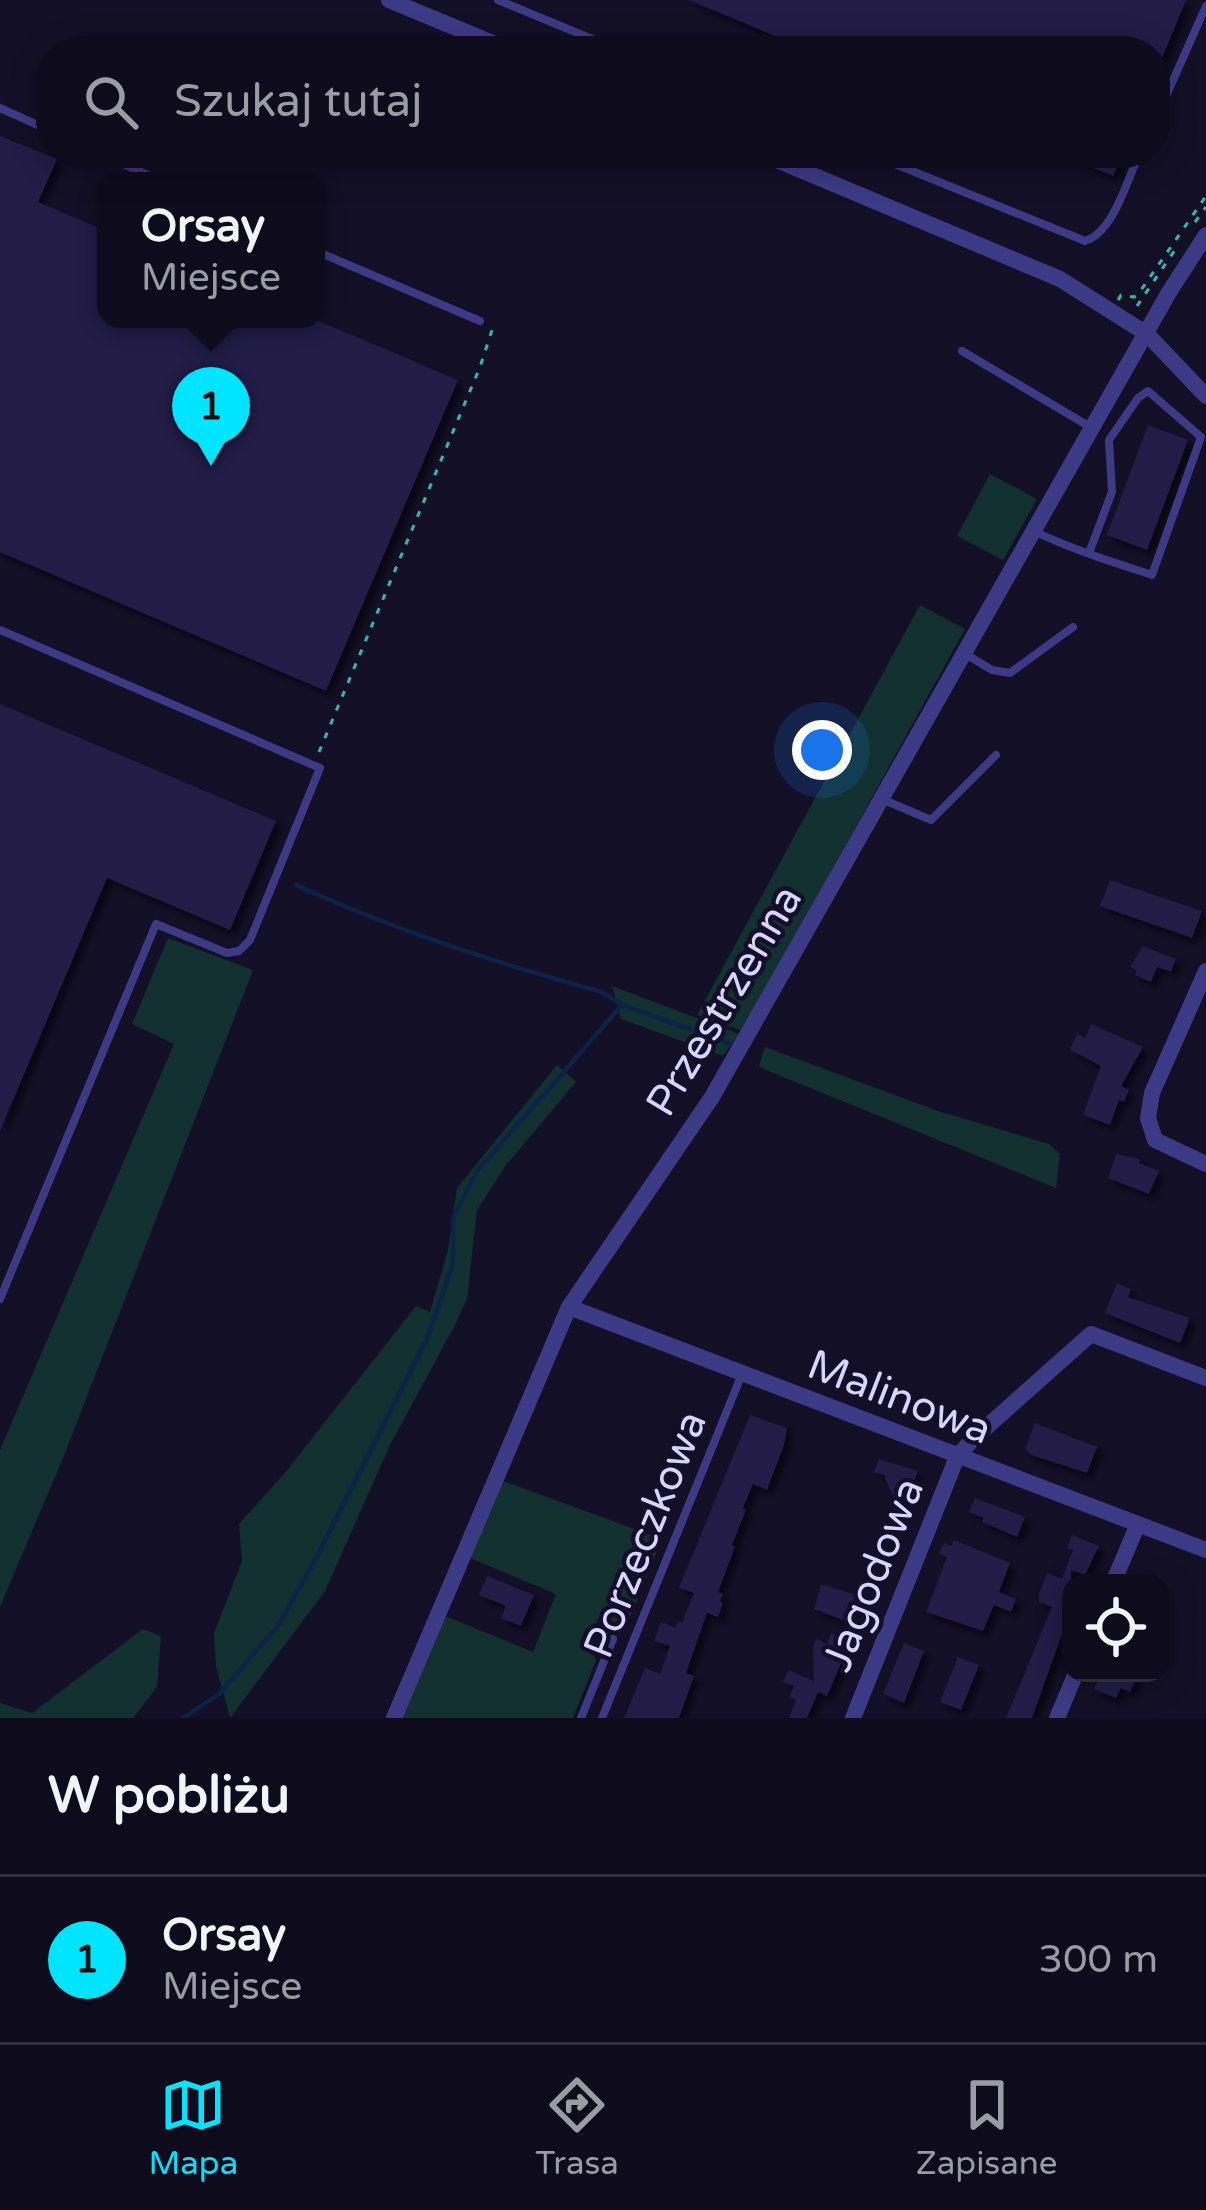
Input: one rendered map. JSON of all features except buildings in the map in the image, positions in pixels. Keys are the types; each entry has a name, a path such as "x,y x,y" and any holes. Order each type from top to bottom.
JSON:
{"street":[{"path":"388,0 476,36"},
{"path":"796,168 1060,279 1147,334 1206,395"},
{"name":"Przestrzenna","path":"394,1718 569,1307 712,1096 1206,235"},
{"path":"1206,971 1148,1108 1151,1132 1166,1147 1206,1164"},
{"name":"Malinowa","path":"569,1307 1206,1550"},
{"path":"957,1457 1091,1334 1206,1378"},
{"name":"Jagodowa","path":"854,1718 957,1457"},
{"path":"1118,1574 1138,1524"},
{"path":"1057,1718 1072,1682"}],"lane":[{"path":"498,0 585,36"},
{"path":"1170,87 1206,6"},
{"path":"0,108 36,124"},
{"path":"905,168 1085,241 1104,228 1133,168"},
{"path":"325,254 481,321"},
{"path":"962,351 1093,429"},
{"path":"1035,531 1089,553 1152,575 1201,437 1148,391 1109,440 1112,492 1089,553"},
{"path":"965,654 992,670 1010,673 1073,626"},
{"path":"0,630 320,768 250,940 239,951 227,953 156,924 0,1299"},
{"path":"883,799 931,820 996,754"},
{"name":"Porzeczkowa","path":"602,1718 742,1372"},
{"path":"580,1718 613,1640"}],"path":[{"path":"1116,302 1121,295 1135,297 1206,196"},
{"path":"1136,307 1206,207"},
{"path":"314,765 479,367 493,327 481,321"}],"green space":[{"path":"990,474 1037,499 1003,560 957,536"},
{"path":"920,605 965,629 743,1031 697,1015"},
{"path":"168,938 253,970 0,1607 0,1450 174,1044 132,1024"},
{"path":"612,986 739,1034 723,1056 621,1019"},
{"path":"765,1047 938,1111 1049,1144 1060,1154 1056,1188 766,1070 759,1066"},
{"path":"557,1065 576,1082 506,1165 477,1210 467,1299 390,1445 325,1591 230,1718 216,1666 214,1633 242,1561 239,1524 416,1306 430,1312 448,1250 457,1188"},
{"path":"503,1481 662,1539 625,1629 598,1619 587,1644 596,1660 573,1718 402,1718 445,1616 533,1652 556,1594 470,1558"},
{"path":"143,1629 161,1636 157,1687 133,1718 0,1718 0,1703 32,1713"}],"waterway":[{"path":"296,885 447,945 602,992 622,1005"},
{"path":"183,1718 219,1694 278,1626 314,1562 427,1339 453,1264 453,1219 477,1171 622,1005 735,1045"}],"place":[{"name":"Orsay","path":"211,466"}]}
